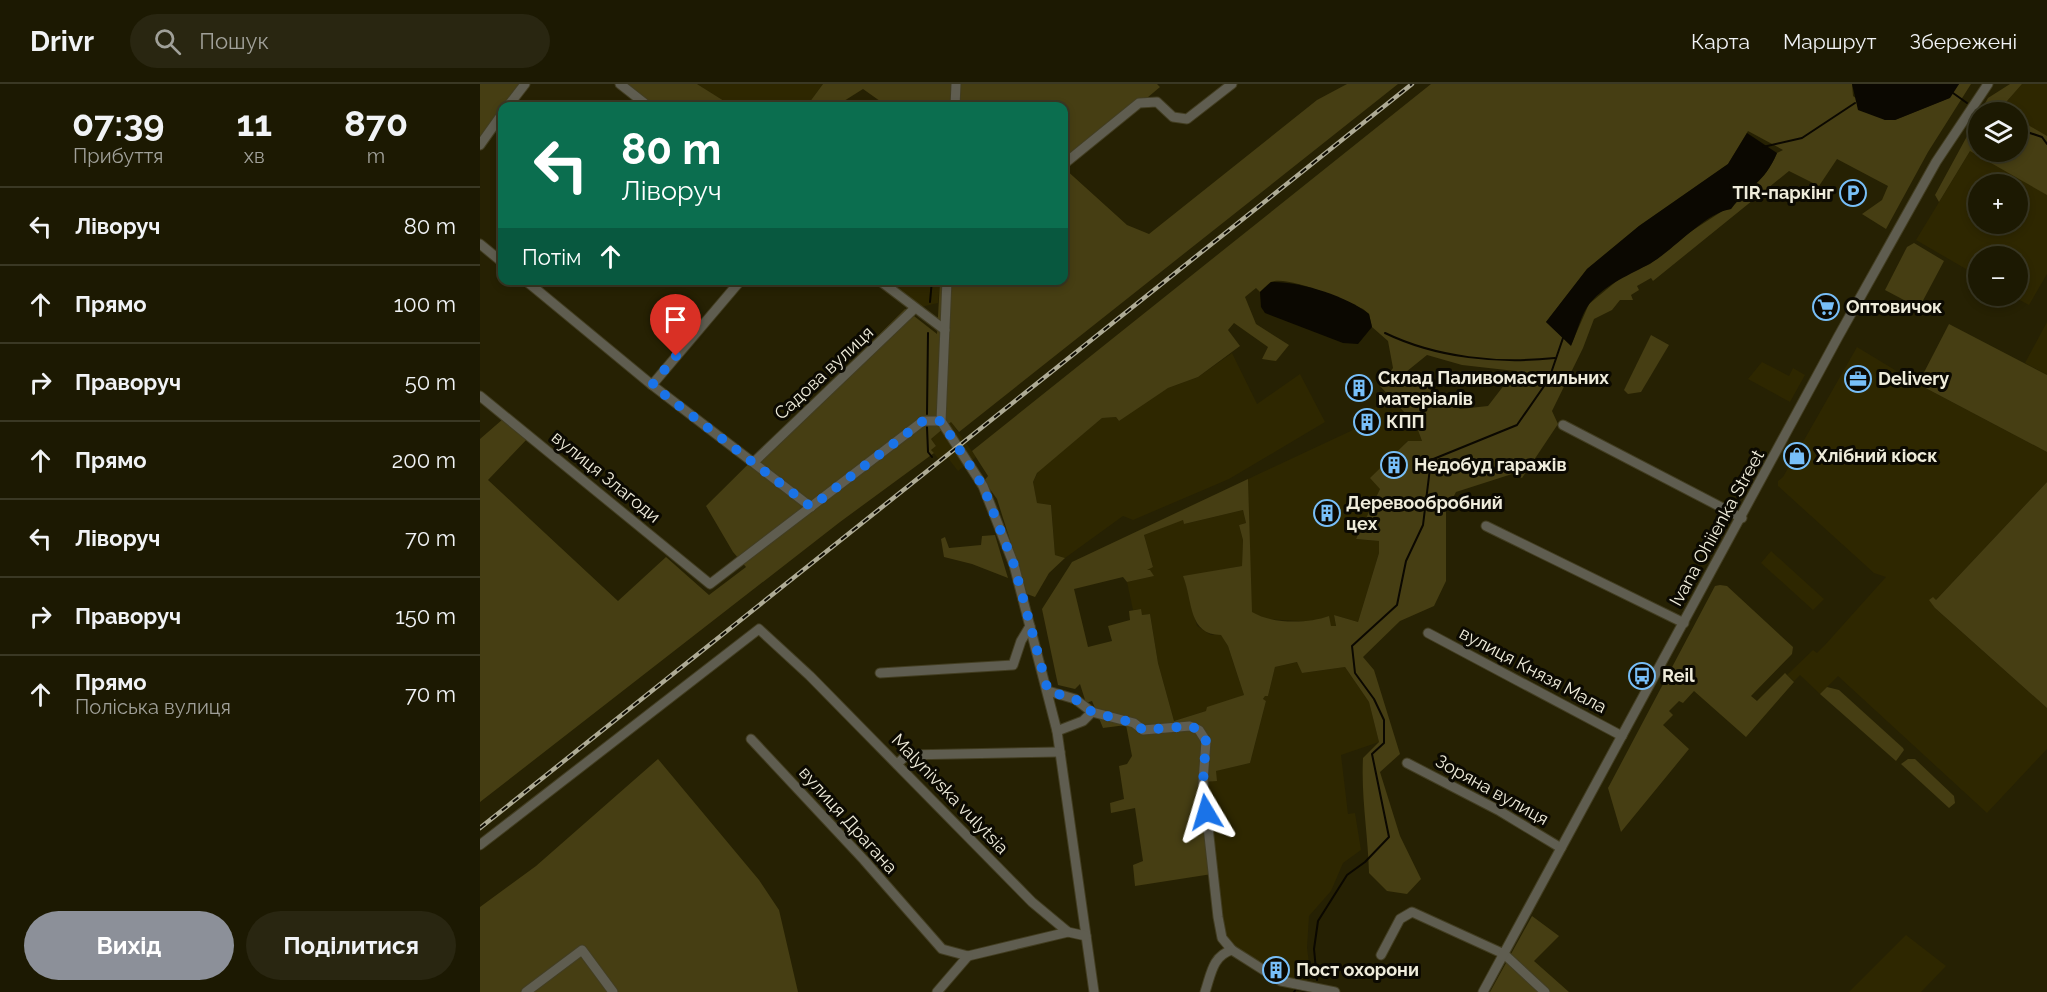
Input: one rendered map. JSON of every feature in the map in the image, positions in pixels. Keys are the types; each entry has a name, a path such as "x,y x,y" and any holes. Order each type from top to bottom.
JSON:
{"street":[{"path":"511,102 525,84"},
{"path":"620,84 643,102"},
{"path":"956,84 956,102"},
{"path":"1068,161 1139,103 1157,102 1173,117 1187,119 1232,84"},
{"name":"Ivana Ohiienka Street","path":"1483,992 1936,162 1988,84"},
{"path":"480,145 498,120"},
{"path":"480,244 498,259"},
{"path":"531,285 652,385 811,507 923,421 941,421"},
{"path":"652,385 737,285"},
{"path":"885,285 945,330"},
{"path":"947,285 941,421 983,486 1014,565 1048,691 1057,731 1094,992"},
{"name":"Садова вулиця","path":"754,462 915,308"},
{"name":"вулиця Злагоди","path":"480,396 710,584 811,507"},
{"path":"1563,425 1742,518"},
{"path":"1486,526 1684,623"},
{"path":"880,673 1013,665 1021,641 1030,626"},
{"name":"Malynivska vulytsia","path":"480,845 759,629 810,676 1032,902 1068,932"},
{"name":"вулиця Князя Мала","path":"1428,633 1622,736"},
{"path":"1048,691 1075,699 1092,712 1134,723 1143,730 1190,726 1199,730 1206,741 1203,782 1222,938 1232,950 1253,966 1281,981 1335,992"},
{"path":"1057,731 1083,721 1092,712"},
{"name":"вулиця Драгана","path":"751,740 864,860 942,949 968,956"},
{"path":"897,764 907,756 1060,752"},
{"name":"Зоряна вулиця","path":"1407,763 1498,810 1561,848"},
{"path":"1381,955 1400,919 1412,912 1504,954 1545,992"},
{"path":"937,992 968,956 1068,932 1086,936"},
{"path":"526,992 582,950 613,992"},
{"path":"1205,992 1214,963 1221,954 1232,950"}],"shaded area":[{"path":"480,84 522,84 506,102 498,102 498,112 480,141"},
{"path":"625,84 697,84 726,102 650,102"},
{"path":"697,84 823,84 810,102 726,102"},
{"path":"823,84 1157,84 1160,87 1068,165 1068,102 881,102 863,89 842,102 810,102"},
{"path":"1347,84 1398,84 959,432 951,422 931,439 936,446 931,450 934,453 840,522 480,802 480,439 503,419 528,438 488,480 618,601 666,557 709,595 746,567 733,552 706,506 905,309 937,334 940,285 1068,285 1068,172 1127,225 1149,234 1317,100"},
{"path":"1431,84 1852,84 1853,96 1885,120 1895,120 1949,98 1959,84 1971,84 1928,152 1886,229 1862,214 1882,200 1888,186 1837,159 1819,186 1789,171 1653,281 1651,278 1637,286 1639,290 1631,295 1633,300 1620,300 1612,310 1594,319 1583,348 1552,411 1558,424 1522,478 1512,474 1456,492 1446,511 1446,581 1434,606 1400,621 1363,657 1374,670 1400,754 1380,772 1400,836 1421,879 1407,894 1387,891 1369,873 1363,758 1379,742 1369,702 1345,667 1302,673 1297,662 1275,667 1268,696 1263,699 1266,701 1250,763 1216,771 1217,781 1204,782 1220,922 1229,947 1224,949 1220,941 1212,874 1135,886 1133,865 1143,861 1135,808 1111,813 1110,803 1124,799 1119,766 1127,764 1132,756 1126,725 1103,728 1092,701 1086,703 1080,684 1075,689 1058,685 1042,609 1072,562 1248,479 1252,612 1269,619 1290,622 1329,616 1331,626 1336,626 1334,615 1358,622 1379,553 1379,541 1356,539 1380,489 1370,478 1408,441 1422,441 1416,425 1380,386 1393,368 1388,341 1372,327 1369,314 1331,295 1290,282 1271,282 1260,292 1256,288 1245,297 1256,324 1289,345 1276,361 1262,359 1268,347 1234,323 1228,330 1240,346 1198,377 1168,388 1119,421 1116,417 1102,418 1037,473 1033,482 1037,503 1051,505 1055,555 1065,558 1049,573 1035,597 1027,594 997,499 984,481 988,476 972,451","holes":["1748,131 1783,150 1777,153 1767,171 1731,209 1724,210 1690,232 1650,264 1624,275 1589,304 1571,345 1546,322 1587,269 1639,226 1728,164","1427,355 1462,365 1515,371 1488,406 1460,409 1406,372","1243,510 1246,523 1239,525 1243,540 1242,566 1183,576 1197,623 1210,633 1221,635 1228,646 1244,695 1174,721 1158,663 1150,614 1142,615 1141,609 1129,611 1130,620 1108,626 1112,641 1088,647 1074,589 1123,577 1127,582 1154,576 1150,570 1147,570 1153,567 1144,535 1183,520 1184,524"]},
{"path":"1852,84 1959,84 1950,98 1895,120 1885,120 1858,110"},
{"path":"2010,84 2022,84 2006,102 1986,102 1988,98"},
{"path":"2022,84 2047,84 2047,274 2029,305 2028,246 1968,246 1968,270 1916,240 1968,154 1968,162 2028,162 2028,102 2006,102"},
{"path":"2028,125 2047,136 2047,195 2028,184 2028,174 2010,174 1989,162 2028,162"},
{"path":"1747,133 1777,153 1767,171 1731,209 1711,217 1660,257 1611,285 1597,296 1584,313 1571,346 1546,322 1587,269 1639,226 1728,164"},
{"path":"1968,134 1968,154 1939,202 1935,195"},
{"path":"1914,243 1944,261 1919,308 1885,290 1907,247"},
{"path":"1271,282 1309,287 1348,301 1369,314 1372,327 1358,344 1343,343 1265,313 1261,307 1260,292"},
{"path":"891,285 940,285 938,303 921,307"},
{"path":"2047,322 2047,375 2025,363"},
{"path":"1949,324 2047,375 2047,452 1918,384"},
{"path":"1651,335 1669,345 1641,392 1628,394 1624,390"},
{"path":"1857,347 1918,384 2047,452 2047,482 1936,600 1935,608 2047,708 2047,749 1987,813 1838,676 1820,694 1800,675 1794,681 1787,675 1813,650 1817,653 1886,577 1874,573 1778,486 1778,481 1783,477"},
{"path":"1232,353 1257,404 1300,374 1325,422 1229,479 1133,520 1123,516 1065,558 1055,555 1051,505 1037,503 1034,489 1033,482 1039,470 1102,418 1116,417 1119,421 1139,404 1168,388 1198,377"},
{"path":"1762,362 1789,376 1793,368 1805,375 1790,402 1748,379"},
{"path":"1387,395 1416,425 1422,441 1407,441 1356,539 1379,541 1379,553 1358,622 1334,615 1336,627 1331,626 1328,617 1314,622 1268,619 1251,612 1248,479 1355,429"},
{"path":"951,422 976,457 958,471 948,458 942,463 931,450 936,446 931,439"},
{"path":"2047,482 2047,708 1935,608 1929,600 1933,597 1936,600"},
{"path":"1243,510 1246,523 1239,525 1243,540 1242,566 1184,577 1197,626 1211,635 1221,634 1228,646 1244,695 1174,721 1158,663 1150,614 1142,615 1140,609 1133,610 1127,582 1153,576 1146,568 1153,566 1144,535 1183,519 1184,524"},
{"path":"995,535 1008,578 972,564 944,557 941,539 945,537 949,548 981,545 982,536"},
{"path":"1771,551 1824,599 1813,610 1761,563"},
{"path":"1715,586 1727,586 1793,647 1792,654 1751,696 1757,701 1785,673 1794,682 1746,737 1694,691 1683,703 1679,701 1669,711 1673,715 1663,725 1689,749 1621,832 1608,788"},
{"path":"1298,662 1302,673 1345,667 1369,702 1379,742 1341,755 1348,814 1355,813 1361,850 1343,863 1331,891 1309,916 1307,948 1310,970 1306,985 1279,977 1230,947 1223,932 1204,782 1211,782 1215,771 1250,763 1266,701 1263,700 1265,695 1268,696 1275,667"},
{"path":"1827,687 1839,690 1903,748 1904,750 1896,761 1820,694"},
{"path":"658,759 759,880 779,910 798,992 480,992 480,907 536,866"},
{"path":"1908,759 1915,759 1954,796 1955,803 1949,808 1901,764"},
{"path":"1532,916 1559,936 1534,961 1569,992 1490,992"},
{"path":"1906,935 1946,966 1921,992 1849,992"}],"waterway":[{"path":"1953,93 1967,103"},
{"path":"1763,147 1802,138 1855,103"},
{"path":"2028,132 2042,137 2047,144"},
{"path":"930,302 932,285"},
{"path":"927,414 928,333"},
{"path":"1385,333 1426,348 1469,357 1512,360 1555,358"},
{"path":"1317,980 1314,949 1318,921 1347,875 1365,862 1389,837 1372,754 1384,743 1384,720 1374,699 1355,673 1352,646 1397,605 1406,561 1423,525 1431,460 1517,425 1549,379 1563,338"},
{"path":"927,427 928,452 932,457"},
{"path":"1294,992 1296,989 1306,991"}],"railway":[{"path":"480,828 1412,84"}],"place":[{"name":"TIR-паркінг","path":"1853,193"},
{"name":"Оптовичок","path":"1826,307"},
{"name":"Delivery","path":"1858,379"},
{"name":"Склад Паливомастильних матеріалів","path":"1359,388"},
{"name":"КПП","path":"1367,422"},
{"name":"Хлібний кіоск","path":"1797,456"},
{"name":"Недобуд гаражів","path":"1394,465"},
{"name":"Деревообробний цех","path":"1327,513"},
{"name":"Reil","path":"1642,676"},
{"name":"Пост охорони","path":"1276,970"}],"route":[{"path":"676,356 652,385 811,507 923,421 941,421 953,443 972,466 983,486 1014,565 1048,691 1075,699 1092,712 1134,723 1143,730 1190,726 1199,730 1206,741 1203,782 1206,812"}]}
